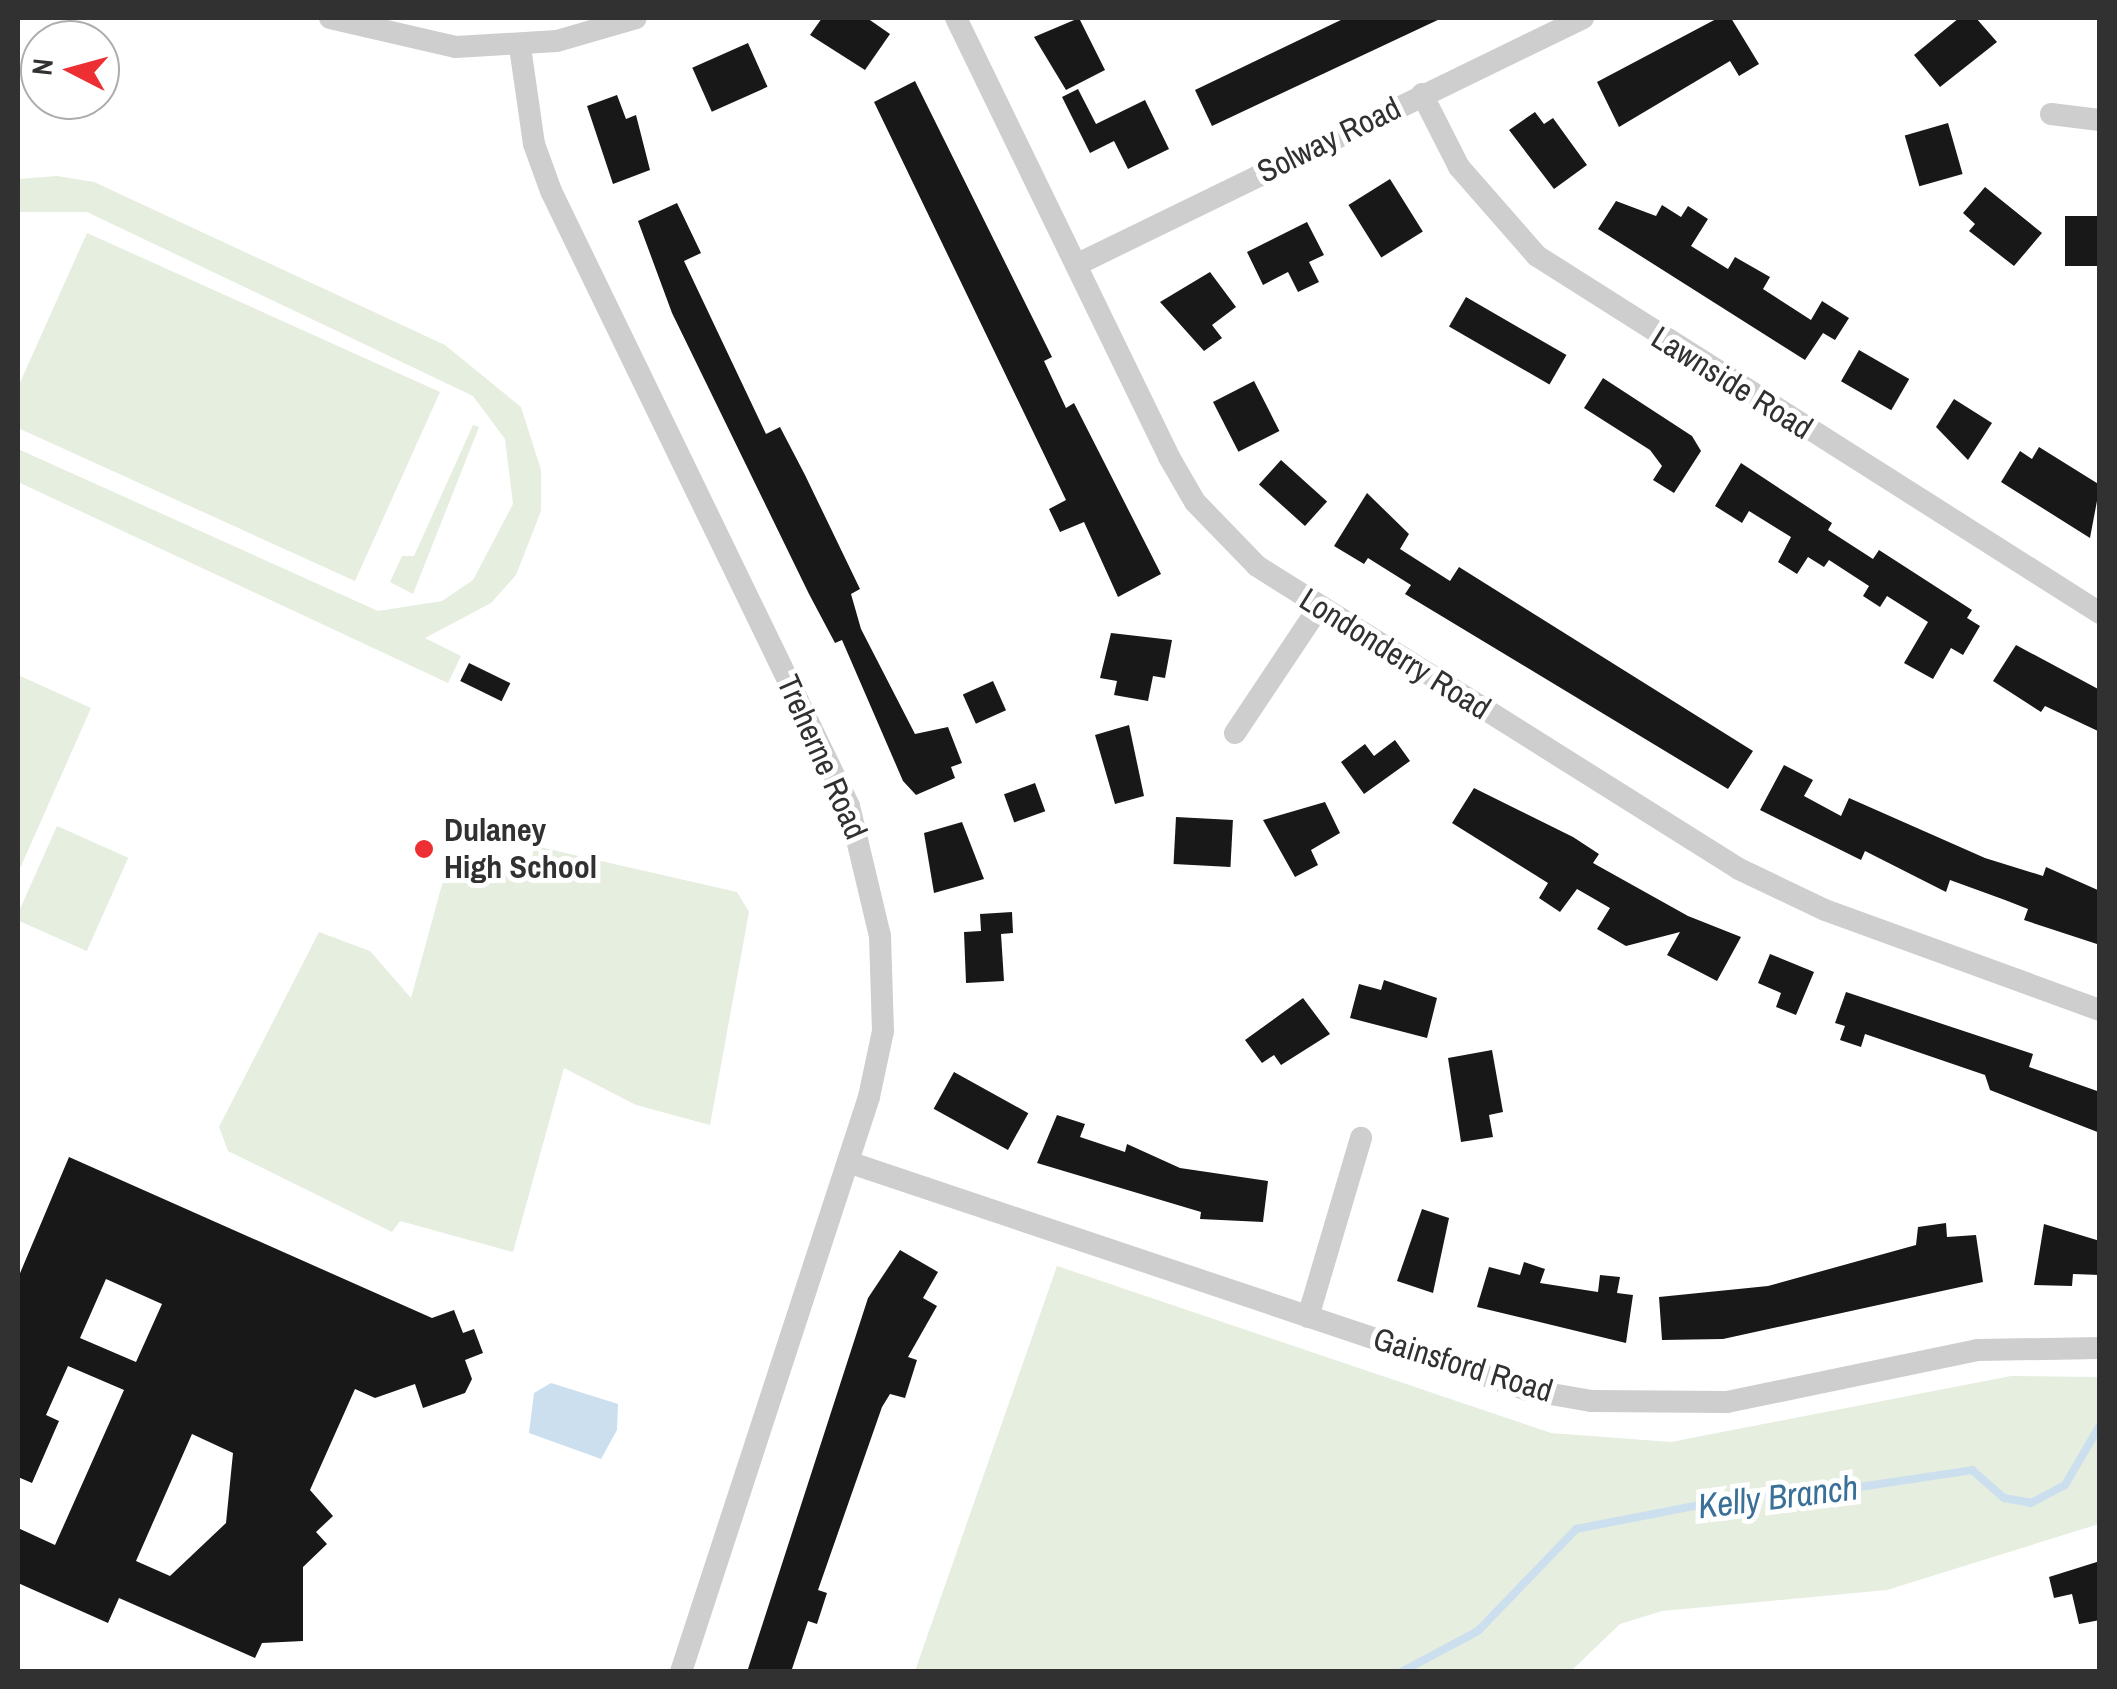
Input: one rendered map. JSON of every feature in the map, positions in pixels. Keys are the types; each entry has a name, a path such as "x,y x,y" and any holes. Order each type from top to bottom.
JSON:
{"street":[{"path":"330,18 456,47 520,47 636,18"},
{"name":"Londonderry Road","path":"956,18 1195,502 1257,566 1739,869 1824,910 2100,1010"},
{"name":"Solway Road","path":"1076,265 1582,18"},
{"name":"Treherne Road","path":"520,47 534,144 552,191 824,750 869,869 883,1031 848,1162 681,1672"},
{"name":"Lawnside Road","path":"1422,94 1459,167 1538,256 2100,613"},
{"path":"2051,114 2100,120"},
{"path":"1235,733 1318,606"},
{"path":"1308,1316 1360,1138"},
{"name":"Gainsford Road","path":"848,1162 1528,1390 1656,1406 1727,1402 1978,1350 2100,1348"}],"green space":[{"path":"57,176 94,182 445,345 521,407 541,470 541,511 516,575 491,603 425,638 461,656 448,683 18,482 18,449 378,611 442,601 473,580 513,504 505,439 473,396 87,212 18,212 18,179"},
{"path":"87,233 440,392 355,581 18,428 18,387"},
{"path":"473,425 479,427 413,594 390,582 402,556 414,556"},
{"path":"18,675 91,708 18,873"},
{"path":"57,826 128,858 87,951 18,920"},
{"path":"535,846 737,892 749,912 710,1125 636,1105 564,1068 513,1252 400,1221 392,1232 228,1151 219,1127 319,932 370,951 411,998 449,859 525,880"},
{"path":"1057,1266 1551,1433 1671,1442 2011,1376 2099,1377 2099,1524 1887,1590 1662,1611 1620,1624 1571,1671 915,1671"}],"water":[{"path":"551,1383 618,1404 617,1430 601,1459 529,1433 534,1393"}],"building":[{"path":"822,18 867,18 890,34 865,70 810,35"},
{"path":"1079,18 1105,70 1066,90 1034,37"},
{"path":"1345,18 1442,18 1212,126 1195,90"},
{"path":"1718,18 1731,18 1759,64 1739,76 1730,61 1619,127 1597,82"},
{"path":"1959,18 1976,18 1997,42 1940,87 1914,55"},
{"path":"748,43 768,87 712,112 692,68"},
{"path":"915,81 1052,357 1044,361 1066,408 1074,403 1161,574 1118,597 1084,522 1060,532 1049,509 1066,500 874,102"},
{"path":"1078,89 1096,124 1145,100 1169,149 1128,169 1114,141 1090,153 1062,97"},
{"path":"617,95 626,119 636,115 650,170 613,184 587,106"},
{"path":"1535,112 1544,124 1553,118 1587,165 1554,189 1509,130"},
{"path":"1948,123 1963,174 1919,186 1905,135"},
{"path":"1390,179 1423,232 1381,258 1348,205"},
{"path":"1985,187 2042,233 2014,266 1969,231 1975,224 1963,213"},
{"path":"1616,201 1656,216 1662,205 1681,217 1688,206 1708,219 1691,246 1728,269 1735,257 1770,277 1763,289 1811,320 1822,301 1849,318 1835,340 1823,333 1805,360 1598,229"},
{"path":"677,203 701,253 684,261 766,434 780,427 805,475 860,589 851,594 861,629 915,734 948,727 962,763 951,767 955,778 916,795 903,781 842,640 835,643 809,594 672,313 638,221"},
{"path":"2065,216 2100,216 2100,266 2065,266"},
{"path":"1307,222 1324,255 1309,262 1319,282 1298,292 1288,272 1263,285 1247,252"},
{"path":"1210,272 1236,307 1212,325 1222,338 1204,351 1160,302"},
{"path":"1466,297 1566,355 1549,384 1449,326"},
{"path":"1859,350 1909,379 1891,410 1841,381"},
{"path":"1603,378 1692,436 1701,451 1674,493 1653,480 1662,466 1650,450 1584,408"},
{"path":"1254,381 1279,431 1238,452 1213,402"},
{"path":"1954,399 1992,423 1968,460 1936,427"},
{"path":"2039,447 2100,485 2090,538 2001,482 2020,451 2032,459"},
{"path":"1281,460 1327,501 1305,526 1259,485"},
{"path":"1741,463 1832,523 1828,530 1873,559 1879,550 1972,610 1967,618 1980,626 1963,655 1951,648 1933,679 1904,663 1928,622 1887,596 1880,607 1863,596 1869,586 1829,560 1824,567 1808,557 1797,574 1778,562 1791,537 1749,511 1742,523 1715,506"},
{"path":"1367,493 1409,534 1400,549 1450,581 1459,567 1753,751 1728,789 1405,594 1411,585 1368,558 1364,564 1334,546"},
{"path":"1111,633 1172,640 1165,678 1153,676 1148,701 1114,695 1117,681 1100,678"},
{"path":"2016,645 2100,690 2100,732 2045,706 2041,712 1993,681"},
{"path":"469,663 510,683 502,701 460,681"},
{"path":"993,681 1006,710 976,724 963,694"},
{"path":"1129,725 1144,796 1115,804 1095,735"},
{"path":"1395,740 1410,761 1364,794 1341,762 1365,744 1374,756"},
{"path":"1784,765 1813,780 1804,796 1841,816 1849,798 1985,858 2043,876 2046,867 2100,891 2100,945 2024,920 2028,909 1950,880 1946,892 1865,851 1861,860 1760,810"},
{"path":"1035,783 1045,811 1014,822 1004,794"},
{"path":"1474,788 1573,837 1599,854 1593,863 1688,916 1741,937 1717,981 1667,955 1680,932 1626,946 1597,929 1610,908 1577,889 1560,912 1539,898 1548,883 1452,823"},
{"path":"1325,802 1340,833 1311,850 1318,865 1295,877 1263,820"},
{"path":"1176,817 1233,820 1230,867 1174,864"},
{"path":"962,822 984,879 934,893 924,833"},
{"path":"1012,912 1013,933 1001,934 1004,981 966,983 964,932 981,931 980,914"},
{"path":"1770,954 1814,972 1796,1015 1776,1007 1781,993 1758,983"},
{"path":"1384,980 1437,998 1427,1038 1350,1018 1359,984 1381,990"},
{"path":"1846,992 2033,1054 2029,1067 2100,1092 2100,1133 1990,1090 1985,1075 1865,1034 1861,1047 1840,1040 1845,1026 1835,1023"},
{"path":"1303,998 1330,1034 1281,1065 1274,1055 1262,1063 1245,1040"},
{"path":"1492,1050 1503,1112 1489,1115 1493,1137 1461,1142 1448,1058"},
{"path":"954,1072 1028,1113 1008,1150 934,1109"},
{"path":"1057,1115 1085,1124 1080,1137 1125,1152 1127,1144 1180,1168 1268,1181 1263,1222 1200,1219 1201,1212 1037,1163"},
{"path":"69,1157 432,1318 454,1310 463,1333 474,1329 483,1353 465,1360 472,1379 465,1393 423,1408 415,1384 375,1398 355,1389 310,1490 333,1516 316,1532 327,1544 303,1567 303,1641 262,1643 255,1658 119,1598 108,1623 18,1583 18,1528 55,1545 124,1390 68,1366 46,1415 59,1421 32,1483 18,1477 18,1278","holes":["106,1279 162,1304 136,1362 80,1338","192,1434 233,1453 226,1523 170,1576 136,1561"]},
{"path":"1422,1209 1449,1218 1433,1293 1397,1281"},
{"path":"1946,1223 1947,1237 1976,1235 1983,1282 1723,1339 1662,1340 1659,1297 1768,1286 1916,1245 1918,1227"},
{"path":"2044,1224 2100,1241 2100,1275 2073,1274 2072,1286 2034,1285"},
{"path":"900,1250 938,1272 923,1298 937,1306 908,1357 917,1360 905,1398 890,1394 882,1407 818,1590 827,1593 817,1624 808,1621 791,1672 747,1672 868,1298"},
{"path":"1524,1262 1545,1269 1540,1283 1598,1292 1600,1275 1620,1277 1617,1293 1633,1295 1626,1343 1477,1307 1489,1267 1520,1275"},
{"path":"2100,1561 2100,1620 2079,1624 2072,1594 2054,1598 2049,1577"}],"waterway":[{"name":"Kelly Branch","path":"1401,1672 1478,1631 1576,1529 1776,1490 1819,1493 1972,1470 2004,1498 2031,1503 2065,1485 2100,1425"}],"place":[{"name":"Dulaney High School","path":"424,849"}]}
